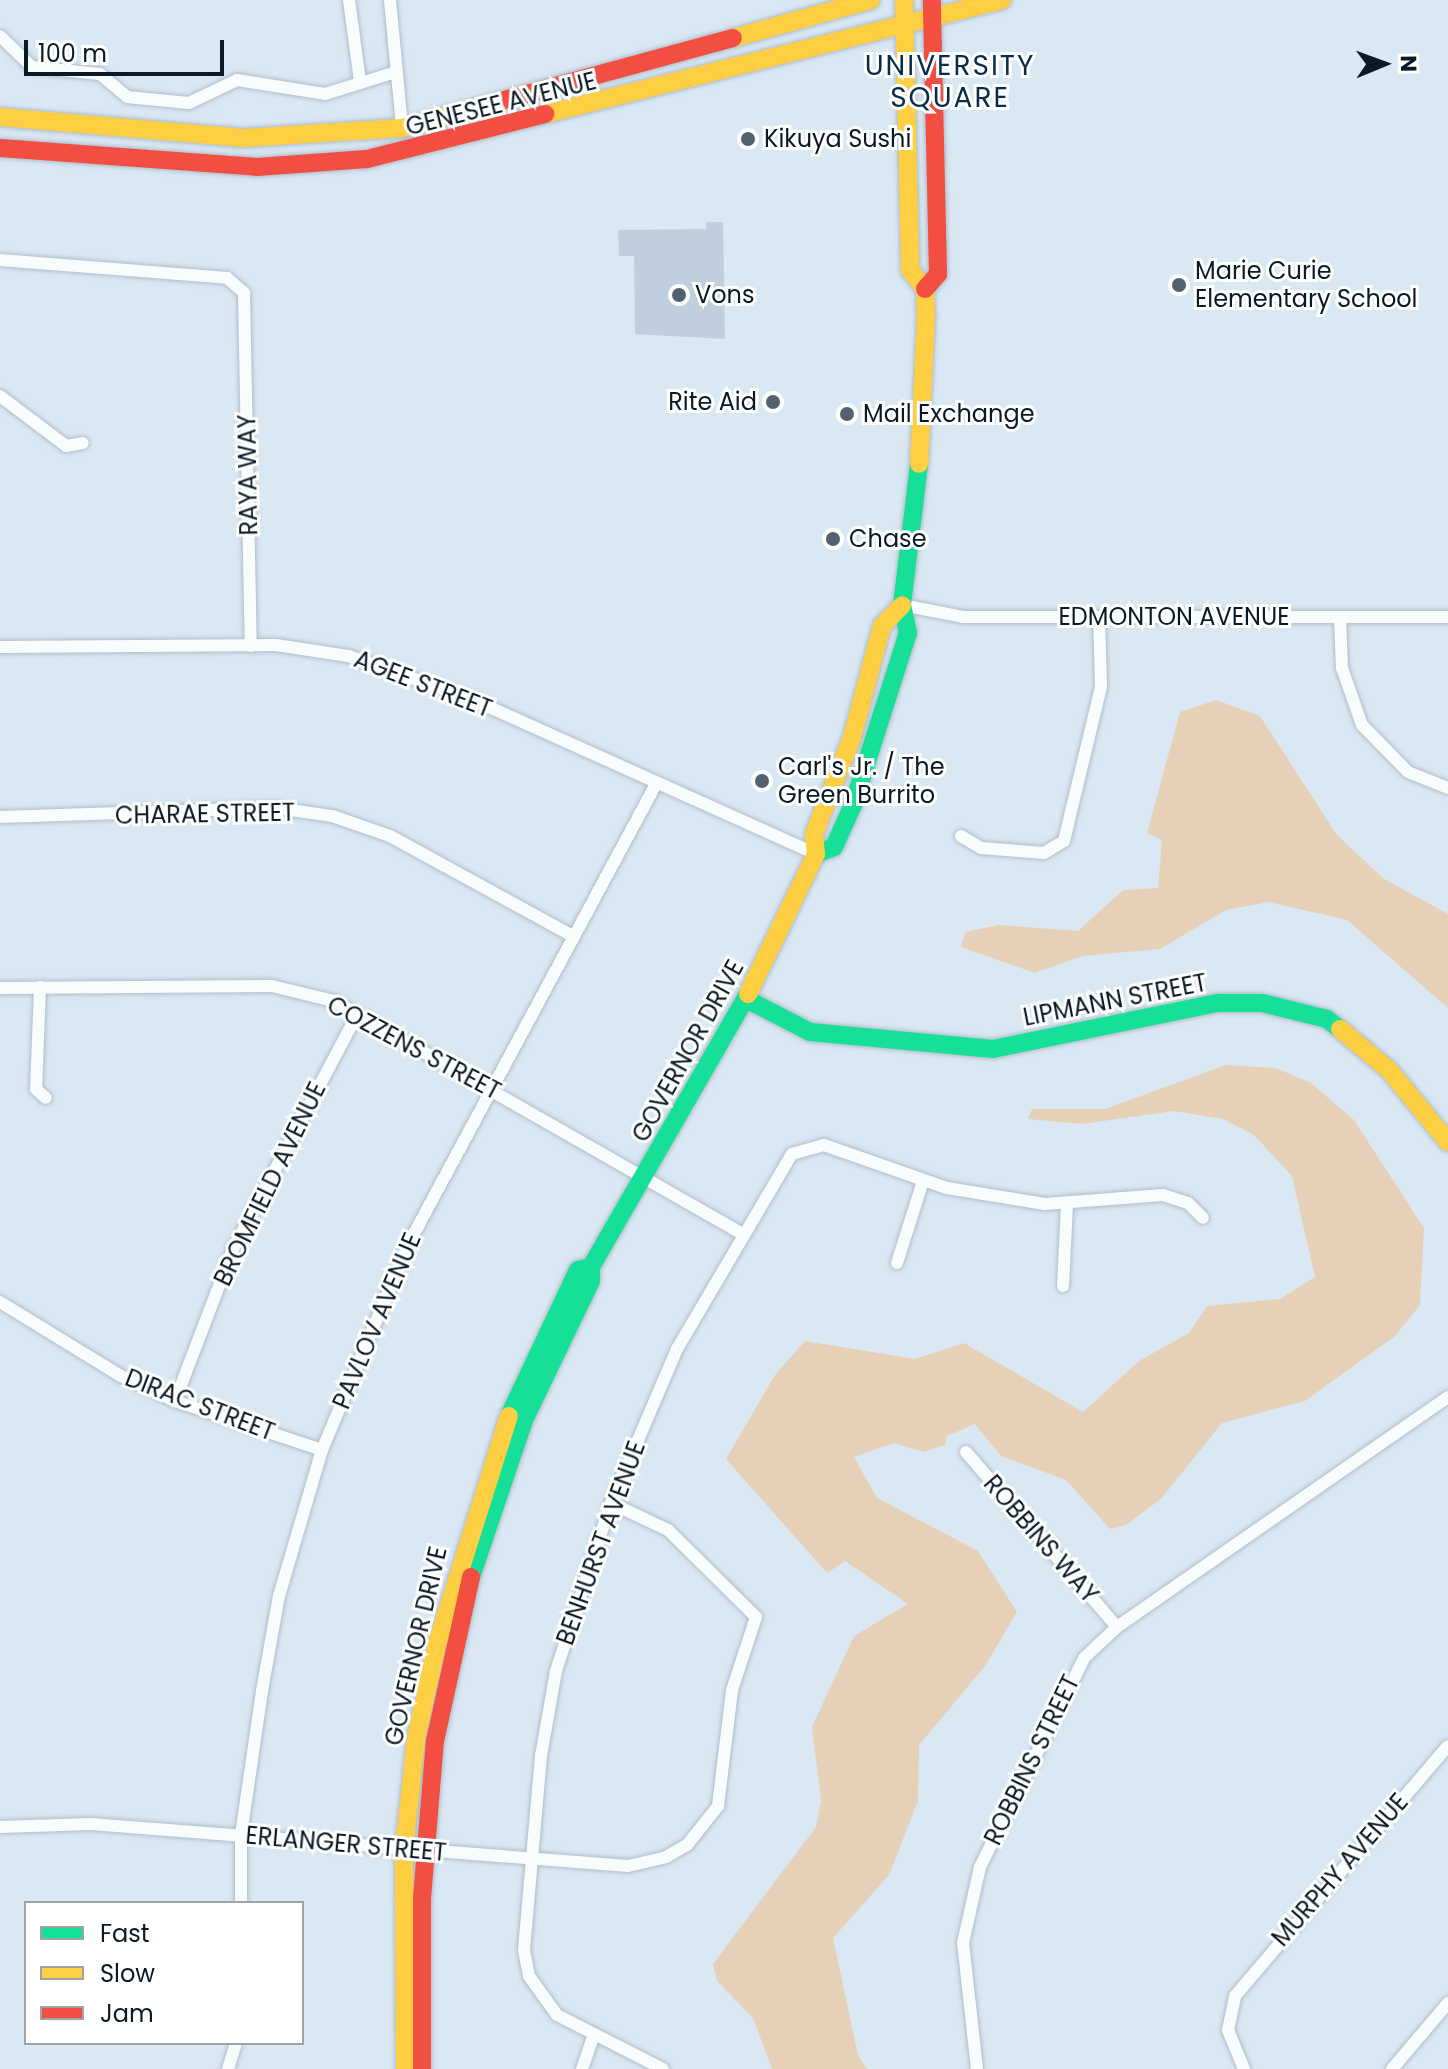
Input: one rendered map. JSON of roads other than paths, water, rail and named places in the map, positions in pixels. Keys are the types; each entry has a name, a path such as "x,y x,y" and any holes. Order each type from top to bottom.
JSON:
{"main road":[{"name":"GENESEE AVENUE","path":"0,117 244,138 402,128 871,0"},
{"name":"GOVERNOR DRIVE","path":"816,854 834,847 875,744 908,633 902,605 925,408 925,289 910,270 904,0"},
{"name":"GENESEE AVENUE","path":"0,148 257,167 367,159 904,22 932,8 1002,0"},
{"name":"GOVERNOR DRIVE","path":"925,289 938,274 932,8"},
{"name":"GOVERNOR DRIVE","path":"422,2069 424,1851 435,1741 467,1591 524,1420 591,1281 591,1267 746,999 816,854 814,834 852,737 882,626 902,605"},
{"name":"LIPMANN STREET","path":"746,999 810,1032 936,1035 993,1049 1218,1003 1262,1003 1327,1019 1389,1070 1448,1142"},
{"name":"GOVERNOR DRIVE","path":"405,2069 404,1849 416,1738 479,1494 545,1333 578,1270 591,1267"}],"street":[{"path":"349,0 360,81"},
{"path":"390,0 402,128"},
{"path":"0,36 32,67 100,74 127,97 198,102 237,80 325,94 396,72"},
{"name":"RAYA WAY","path":"0,260 235,281 245,304 251,646"},
{"path":"0,396 66,446 83,443"},
{"name":"EDMONTON AVENUE","path":"902,605 963,617 1448,617"},
{"path":"961,836 981,848 1044,853 1064,841 1099,702 1099,617"},
{"path":"1340,617 1342,668 1362,725 1408,772 1448,788"},
{"name":"AGEE STREET","path":"0,647 251,646 348,656 443,687 655,786 816,854"},
{"name":"PAVLOV AVENUE","path":"241,1901 241,1835 279,1596 322,1450 409,1243 494,1091 573,936 655,786"},
{"name":"CHARAE STREET","path":"0,817 277,808 332,816 390,836 573,936"},
{"name":"COZZENS STREET","path":"0,988 272,986 334,1001 647,1174 744,1235"},
{"path":"40,987 36,1089 46,1098"},
{"name":"BROMFIELD AVENUE","path":"175,1401 233,1249 357,1015"},
{"name":"BENHURST AVENUE","path":"663,2069 636,2050 594,2035 557,2015 529,1976 524,1950 531,1858 556,1671 611,1503 677,1349 792,1154 824,1145 923,1181"},
{"path":"897,1263 923,1181 1067,1205 1163,1195 1188,1203 1203,1218"},
{"path":"1063,1286 1067,1205"},
{"name":"DIRAC STREET","path":"0,1302 119,1375 175,1401 322,1450"},
{"name":"ROBBINS STREET","path":"977,2069 963,1943 980,1867 1062,1692 1084,1658 1117,1627 1448,1397"},
{"name":"ROBBINS WAY","path":"966,1452 1117,1627"},
{"name":"ERLANGER STREET","path":"0,1827 91,1824 628,1866 651,1864 687,1845 718,1806 732,1690 756,1617 668,1530 611,1503"},
{"name":"MURPHY AVENUE","path":"1244,2069 1228,2030 1235,1996 1448,1746"},
{"path":"1392,2069 1448,2003"},
{"path":"582,2069 594,2035"},
{"path":"228,2069 235,2045"}],"place":[{"name":"Kikuya Sushi","path":"748,139"},
{"name":"Marie Curie Elementary School","path":"1179,285"},
{"name":"Vons","path":"679,295"},
{"name":"Rite Aid","path":"773,402"},
{"name":"Mail Exchange","path":"847,414"},
{"name":"Chase","path":"833,539"},
{"name":"Carl's Jr. / The Green Burrito","path":"762,781"}],"district":[{"name":"UNIVERSITY SQUARE","path":"950,82"}]}
